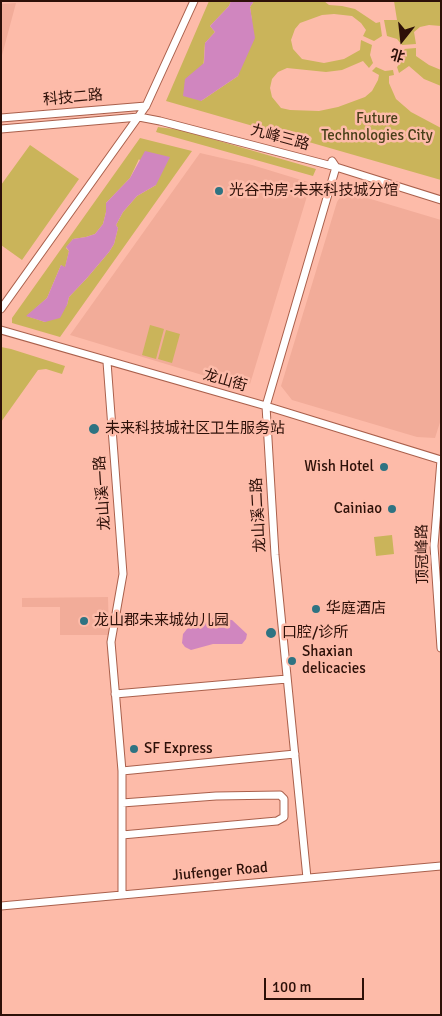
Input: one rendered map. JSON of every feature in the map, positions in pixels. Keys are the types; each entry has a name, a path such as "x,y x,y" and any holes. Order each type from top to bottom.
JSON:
{"street":[{"path":"1,309 139,118 194,1"},
{"name":"科技二路","path":"1,118 146,106"},
{"name":"科技二路","path":"1,129 139,118"},
{"name":"九峰三路","path":"139,118 169,123 334,164 441,200"},
{"name":"龙山溪二路","path":"307,878 275,555 266,406 334,164"},
{"name":"龙山街","path":"1,330 107,362 266,406 441,460"},
{"name":"龙山溪一路","path":"107,362 123,574 111,642 122,771 122,895"},
{"name":"顶冠峰路","path":"441,460 434,546 441,648"},
{"path":"115,694 287,679"},
{"path":"122,771 295,754"},
{"path":"122,803 216,796 280,795 284,799 284,817 277,821 122,835"},
{"name":"Jiufenger Road","path":"1,906 441,866"}],"shaded area":[{"path":"231,1 254,1 250,7 255,38 238,76 201,101 183,96 185,79 204,63 205,43 215,32 210,26 229,6"},
{"path":"16,3 1,59 1,4"},
{"path":"145,151 170,157 156,185 137,196 123,212 116,225 118,228 114,244 109,252 69,297 60,318 45,322 26,316 47,298 61,265 65,267 69,251 66,247 73,239 95,234 103,224 106,203 130,178"},
{"path":"200,153 252,165 311,183 250,384 232,384 70,335"},
{"path":"344,191 441,220 441,419 435,438 417,437 292,400 281,386 337,202"},
{"name":"龙山郡未来城幼儿园","path":"108,597 109,635 60,635 60,607 22,607 22,598"},
{"path":"199,617 232,620 247,634 246,639 242,644 213,644 191,650 182,643 183,634 192,627"}],"green space":[{"name":"Future Technologies City","path":"209,1 231,1 229,6 210,26 215,32 205,43 201,101 238,76 252,21 250,7 254,1 324,1 329,5 355,9 376,23 380,22 382,36 374,41 363,36 366,30 352,16 322,15 300,23 295,29 291,40 293,49 302,59 324,63 344,59 360,50 361,40 372,45 370,55 373,63 369,68 363,61 342,70 326,72 287,68 278,72 272,79 270,88 272,97 281,108 290,110 319,111 338,107 365,97 372,91 379,75 372,71 376,67 385,71 393,70 394,75 389,76 389,83 396,99 411,112 441,128 441,180 166,101"},
{"path":"394,1 441,1 441,26 429,25 420,27 414,32 416,44 402,45 397,39 387,36 384,20 397,20"},
{"name":"Future Technologies City","path":"416,48 416,56 429,65 441,70 441,86 424,79 409,66 399,73 397,67 403,60 404,49"},
{"path":"158,127 181,130 316,169 313,176 156,132"},
{"path":"140,138 192,151 60,337 12,323 12,318","holes":["139,159 156,185 137,196 123,212 116,225 118,228 114,244 69,297 67,305 45,322 27,316 47,298 61,265 65,268 69,251 66,248 73,239 95,234 103,224 106,203 130,178"]},
{"path":"30,145 79,179 22,260 1,245 1,185"},
{"path":"150,325 164,329 156,359 142,355"},
{"path":"166,330 180,334 172,363 158,359"},
{"path":"1,347 65,366 62,374 46,369 38,370 1,422"},
{"path":"392,535 394,554 376,556 374,537"}],"place":[{"name":"光谷书房·未来科技城分馆","path":"219,191"},
{"name":"未来科技城社区卫生服务站","path":"94,429"},
{"name":"Wish Hotel","path":"384,467"},
{"name":"Cainiao","path":"392,509"},
{"name":"华庭酒店","path":"316,609"},
{"name":"龙山郡未来城幼儿园","path":"84,621"},
{"name":"口腔/诊所","path":"271,633"},
{"name":"Shaxian delicacies","path":"292,661"},
{"name":"SF Express","path":"134,749"}]}
